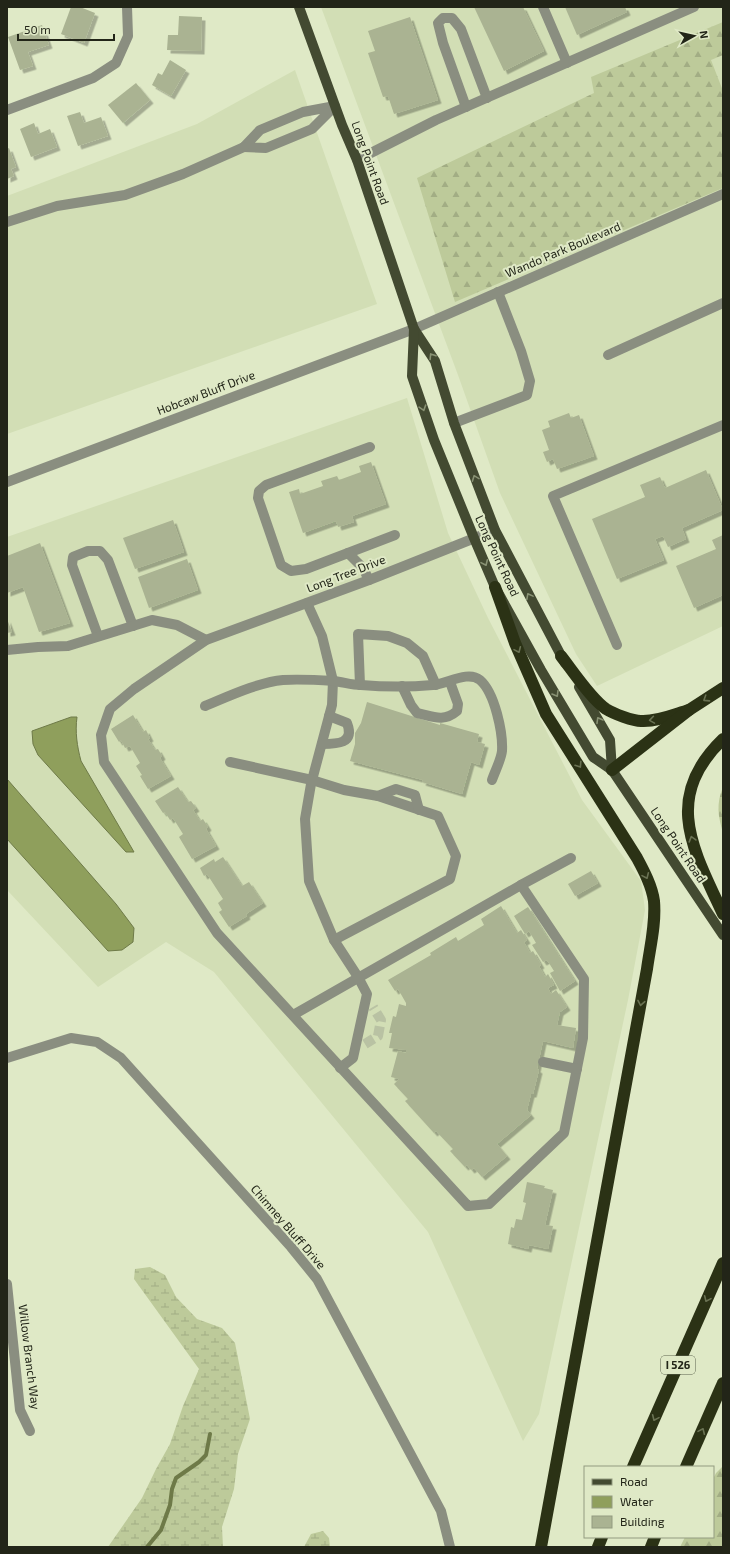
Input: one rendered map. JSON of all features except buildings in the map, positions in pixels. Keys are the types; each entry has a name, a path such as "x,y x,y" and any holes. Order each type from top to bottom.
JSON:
{"highway":[{"path":"496,587 515,643 546,714 637,858 648,880 654,900 654,918 647,970 541,1547"},
{"path":"561,656 606,710 624,717 641,721 658,719 689,710"},
{"path":"612,770 689,710 723,688"},
{"path":"723,739 712,749 697,772 688,800 687,818 699,862 723,914"},
{"name":"I 526","path":"633,1466 723,1263"},
{"path":"686,1466 723,1383"}],"main road":[{"name":"Long Point Road","path":"300,7 335,106 357,160 414,329 435,361 454,423 495,530 561,656 610,740 612,770"},
{"name":"Long Point Road","path":"414,329 412,376 434,440 474,538 496,587 541,670 593,757 612,770 723,935"}],"street":[{"path":"7,110 93,78 116,64 128,36 127,7"},
{"path":"543,7 567,63"},
{"path":"357,160 436,120 694,7"},
{"path":"466,107 443,43 438,23 443,18 452,18 461,29 487,98"},
{"path":"7,222 57,206 125,195 183,174 244,147 260,130 303,112 335,106"},
{"path":"244,147 266,148 312,129 335,106"},
{"name":"Wando Park Boulevard","path":"414,329 723,194"},
{"path":"454,423 526,395 530,381 521,351 498,292"},
{"path":"608,355 723,304"},
{"name":"Hobcaw Bluff Drive","path":"7,482 414,329"},
{"path":"617,645 553,496 723,426"},
{"path":"370,447 266,485 259,491 258,498 281,565 291,571 306,569 396,535"},
{"name":"Long Tree Drive","path":"495,530 369,580 206,640 134,689 110,709 101,735 104,762 217,933 468,1206 489,1204 564,1133 577,1069"},
{"path":"98,636 72,565 73,557 88,551 100,551 108,560 133,626"},
{"path":"348,553 364,568 369,580"},
{"path":"307,603 322,636 333,681 332,705 312,780 305,819 309,880 334,940 367,994 369,1006 361,1043 353,1058 340,1068"},
{"path":"7,650 38,646 68,646 152,620 177,625 206,640"},
{"path":"360,685 358,634 388,636 407,643 423,656 436,685"},
{"path":"205,706 247,689 282,680 333,681 360,685 402,686 436,685 450,682 462,677 479,679 493,702 502,735 502,752 492,780"},
{"path":"402,686 416,713 442,719 451,716 457,711 458,704 450,682"},
{"path":"322,744 336,744 344,741 349,736 350,730 347,723 329,716"},
{"path":"230,762 312,780 344,790 378,796 438,816 456,856 450,879 334,940"},
{"path":"293,1015 571,858"},
{"path":"521,885 584,979 583,1038 577,1069 543,1062"},
{"name":"Chimney Bluff Drive","path":"7,1058 71,1038 97,1042 121,1058 291,1248 316,1279 440,1511 450,1547"},
{"name":"Willow Branch Way","path":"7,1284 20,1410 30,1431"}],"shaded area":[{"path":"321,7 723,7 723,626 597,686 576,654 500,493 458,375"},
{"path":"295,70 377,304 7,434 7,196 197,124"},
{"path":"407,398 448,533 488,618 582,800 641,881 645,910 628,1000 539,1414 523,1441 428,1232 214,972 166,942 98,987 7,890 7,537"}],"green space":[{"path":"723,22 723,55 711,60 723,91 723,188 455,302 417,178 594,93 591,77"},
{"path":"723,787 723,833 718,810 719,799"},
{"path":"150,1267 165,1275 176,1297 197,1319 222,1328 235,1343 250,1419 238,1454 234,1489 222,1527 223,1547 108,1547 142,1498 170,1444 183,1406 199,1369 134,1279 135,1269"},
{"path":"723,1466 723,1547 680,1547 684,1538 714,1538 714,1477"},
{"path":"323,1531 329,1538 330,1547 304,1547 311,1534"}],"water":[{"path":"71,717 77,717 76,728 78,750 81,761 134,852 126,852 38,755 33,744 32,731"},
{"path":"7,779 116,904 134,928 133,942 122,950 108,951 7,839"}],"waterway":[{"path":"147,1547 161,1530 170,1505 172,1489 176,1478 199,1462 206,1455 210,1434"}],"tunnel":[{"path":"365,1044 378,1036 381,1020 373,1007"}]}
